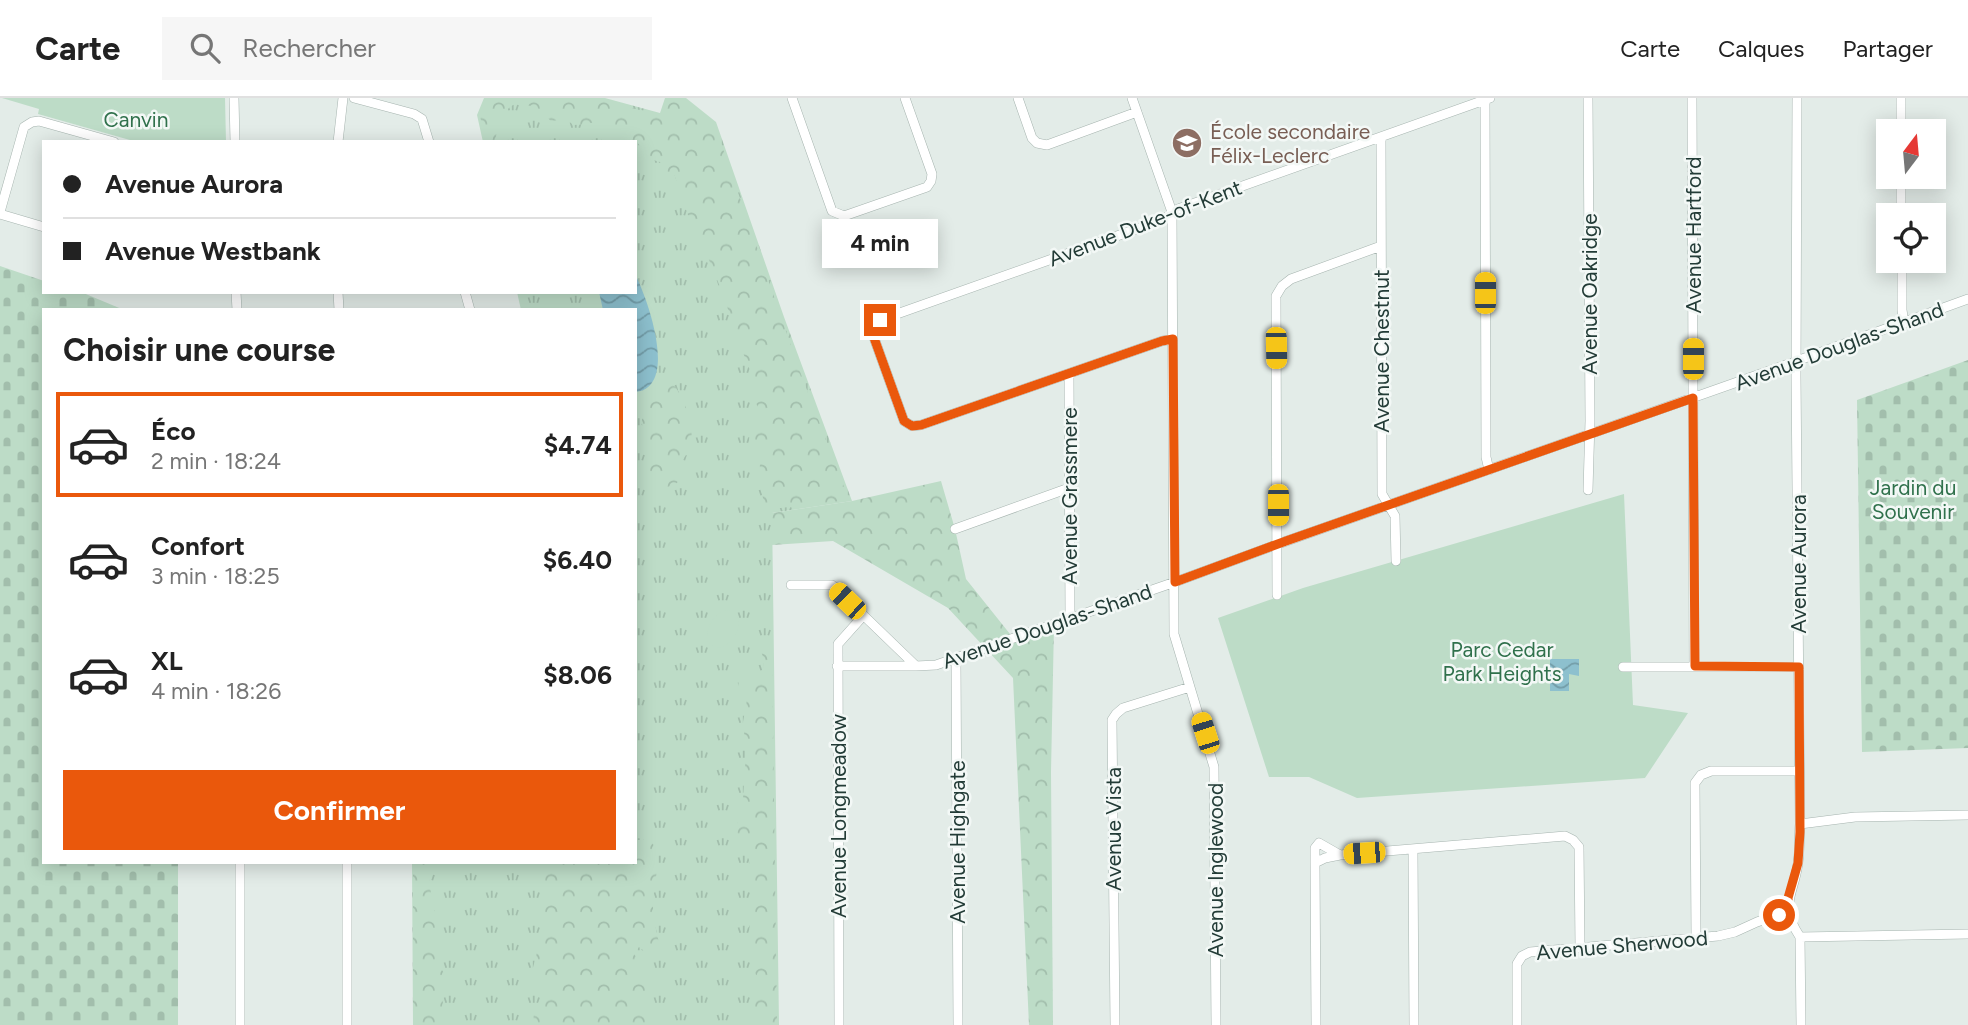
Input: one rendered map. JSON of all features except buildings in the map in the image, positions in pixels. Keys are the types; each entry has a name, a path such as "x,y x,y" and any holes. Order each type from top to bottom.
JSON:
{"street":[{"path":"234,98 235,140"},
{"path":"338,140 343,98"},
{"path":"354,98 414,114 422,119 428,140"},
{"path":"792,98 832,211 844,216 927,187 931,181 932,174 905,98"},
{"path":"1018,98 1032,138 1037,143 1046,145 1137,113"},
{"name":"Avenue Inglewood","path":"1132,98 1172,212 1174,634 1214,767 1216,1025"},
{"name":"Avenue Oakridge","path":"1588,98 1588,490"},
{"name":"Avenue Hartford","path":"1692,98 1695,666"},
{"name":"Avenue Aurora","path":"1789,911 1788,898 1798,863 1800,824 1797,98"},
{"path":"1901,98 1901,119"},
{"path":"1487,99 1486,457 1489,470"},
{"name":"Avenue Duke-of-Kent","path":"1069,374 912,426 904,421 873,335 874,327 880,320 1162,220 1172,212 1487,99"},
{"path":"42,226 0,213 24,127 39,121 107,140"},
{"name":"Avenue Chestnut","path":"1381,137 1382,494 1395,516 1396,561"},
{"path":"1278,595 1276,296 1282,286 1291,279 1381,246"},
{"path":"1902,273 1904,323"},
{"name":"Avenue Douglas-Shand","path":"837,666 936,665 956,659 1968,299"},
{"path":"1069,374 1173,339"},
{"name":"Avenue Grassmere","path":"1069,374 1070,619"},
{"path":"955,528 1069,488"},
{"name":"Avenue Douglas-Shand","path":"790,585 832,586 916,666"},
{"name":"Avenue Longmeadow","path":"839,1025 838,643 863,616"},
{"name":"Avenue Highgate","path":"956,659 958,1025"},
{"path":"1623,667 1799,667"},
{"name":"Avenue Vista","path":"1115,1025 1112,720 1123,708 1190,687"},
{"path":"1696,938 1695,783 1701,775 1710,771 1799,771"},
{"path":"1800,824 1856,817 1968,815"},
{"path":"1315,863 1340,855 1565,836 1579,847 1580,948"},
{"path":"1316,1025 1315,848 1319,843 1340,855"},
{"path":"1413,849 1414,1025"},
{"path":"240,864 240,1025"},
{"path":"347,864 347,1025"},
{"path":"1789,911 1800,937 1801,1025"},
{"name":"Avenue Sherwood","path":"1517,1025 1517,964 1522,956 1530,952 1735,933 1789,911"},
{"path":"1800,937 1968,934"}],"green space":[{"name":"Canvin","path":"2,98 225,98 226,140 130,140 38,114 39,109"},
{"path":"484,98 605,98 660,113 665,98 686,98 716,122 852,501 772,513 779,1025 413,1025 412,864 637,864 637,308 521,308 517,294 637,294 637,140 483,140 477,115"},
{"path":"487,98 593,98 663,116 669,98 677,98 714,123 799,369 849,500 772,509 764,503 759,479 760,464 749,439 759,414 753,389 754,380 705,248 691,235 689,222 695,221 688,215 674,174 666,171 660,162 650,159 637,140 614,140 601,124 573,125 567,119 551,121 534,107 517,104 504,114 496,140 486,140 480,116"},
{"path":"0,266 42,280 42,294 86,294 119,308 42,308 42,864 178,864 178,1025 0,1025"},
{"name":"Jardin du Souvenir","path":"1968,360 1968,748 1862,752 1857,400"},
{"path":"672,385 676,387 685,404 691,424 691,443 682,460 683,469 677,483 657,495 652,492 650,486 647,443 642,419 650,401"},
{"path":"941,481 966,579 1014,639 1054,625 1051,772 1053,1025 1029,1025 1013,678 948,608 833,541 772,545 772,513 852,501"},
{"name":"Parc Cedar Park Heights","path":"1624,494 1633,705 1688,713 1645,778 1357,798 1309,777 1269,777 1218,618 1303,588"},
{"path":"726,610 735,614 739,620 738,629 735,637 728,643 721,647 714,646 707,640 709,626 714,618"},
{"path":"760,647 772,647 777,1025 751,1025 757,1019 754,1000 758,980 750,960 754,948 749,927 752,919 753,877 736,830 743,799 746,751 743,722 748,694 738,689 739,678 757,679 762,676 764,661"},
{"path":"637,840 652,840 658,863 653,915 659,943 657,955 648,954 639,947 634,954 645,969 646,995 654,1025 533,1025 534,1011 542,996 541,982 531,975 544,931 544,871 541,864 637,864"},
{"path":"413,864 431,864 429,883 435,912 435,965 447,978 439,1025 413,1025"}],"water":[{"path":"637,279 652,320 658,359 656,375 648,387 637,391 637,308 603,308 599,294 637,294"},
{"path":"1550,659 1579,659 1579,676 1569,674 1569,691 1550,691"}],"place":[{"name":"École secondaire Félix-Leclerc","path":"1187,143"}],"route":[{"path":"880,320 874,327 873,335 904,421 912,426 1173,339 1175,582 1693,398 1695,666 1799,667 1798,863 1788,898 1789,911 1779,915"}]}
